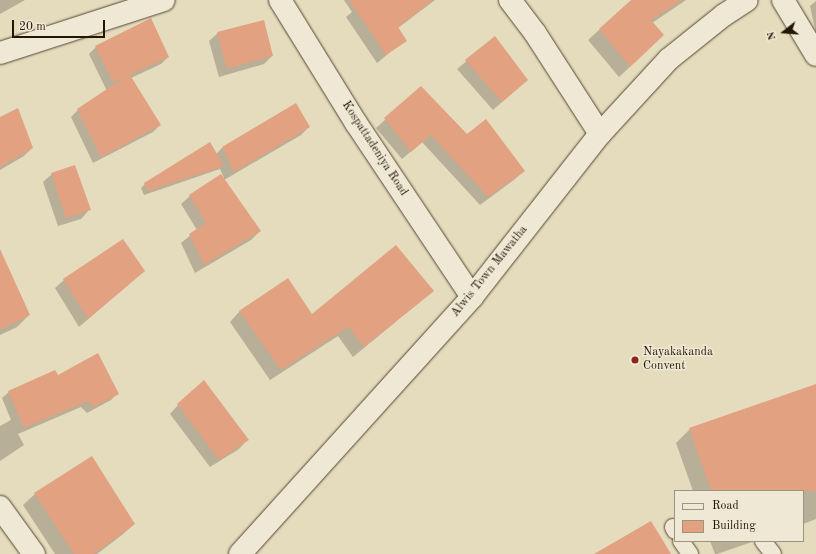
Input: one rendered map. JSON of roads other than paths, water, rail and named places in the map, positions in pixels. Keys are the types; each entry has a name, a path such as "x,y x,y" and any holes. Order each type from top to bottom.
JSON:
{"street":[{"path":"0,53 164,0"},
{"name":"Kospattadeniya Road","path":"280,0 356,123 472,297"},
{"path":"510,0 535,33 600,134"},
{"name":"Alwis Town Mawatha","path":"240,554 472,297 600,134 669,59 724,15 747,0"},
{"path":"783,0 816,55"},
{"path":"0,507 34,554"}],"lane":[{"path":"682,542 690,554"},
{"path":"764,542 773,554"}],"place":[{"name":"Nayakakanda Convent","path":"635,360"}]}
